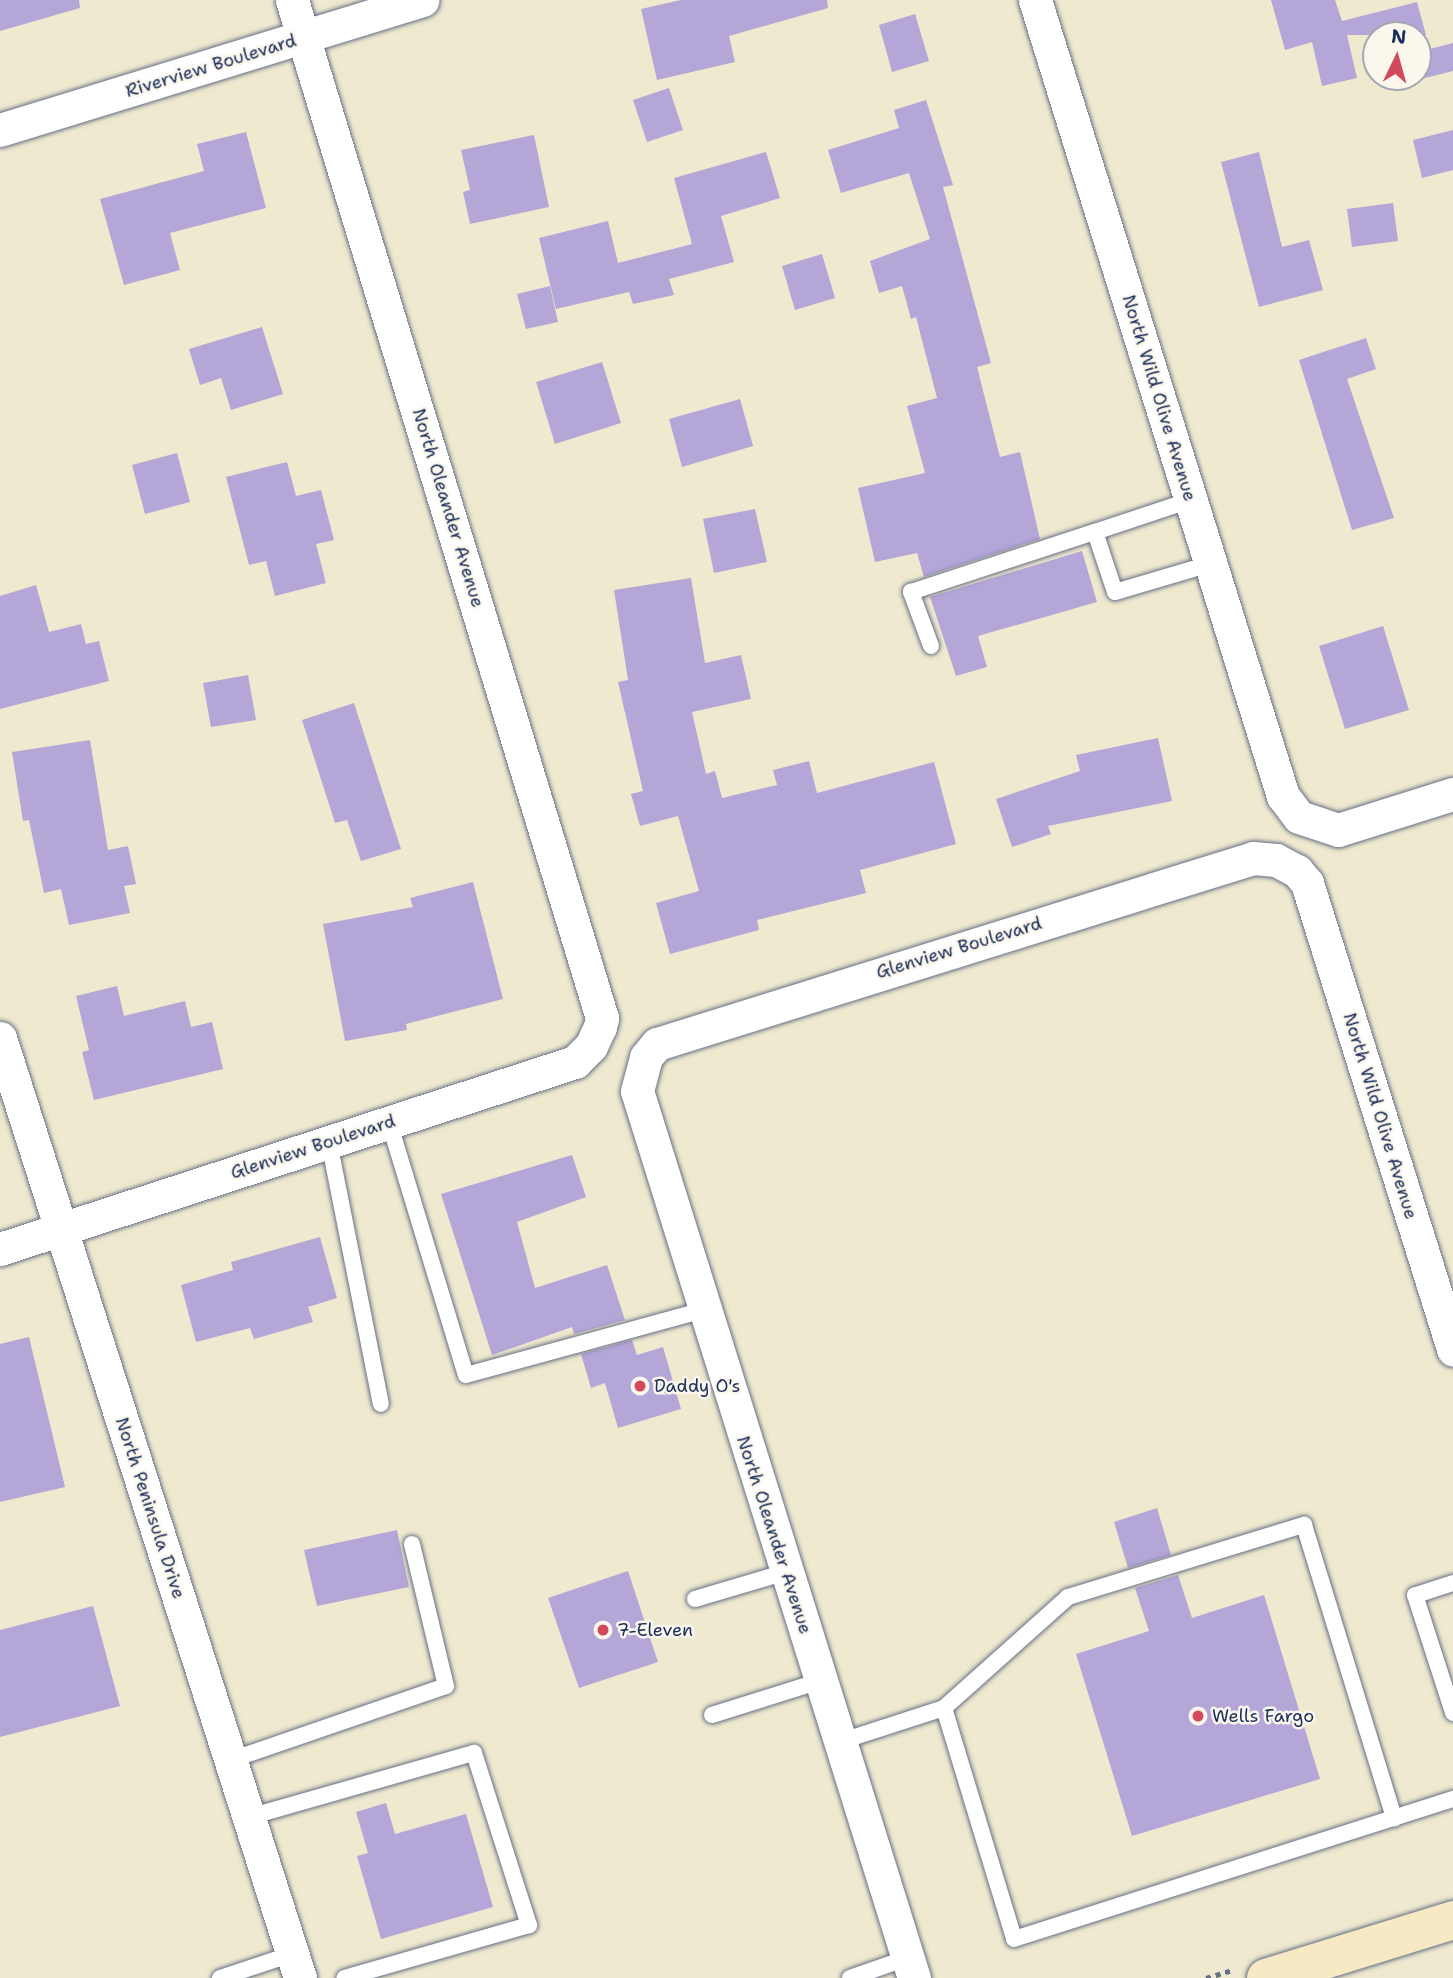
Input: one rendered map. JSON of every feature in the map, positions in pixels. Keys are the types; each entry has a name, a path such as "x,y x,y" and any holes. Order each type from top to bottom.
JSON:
{"main road":[{"path":"1266,1978 1453,1920"}],"street":[{"name":"North Oleander Avenue","path":"292,0 602,1018"},
{"name":"Riverview Boulevard","path":"0,130 422,0"},
{"name":"North Wild Olive Avenue","path":"1035,0 1283,796 1299,817 1338,830 1453,794"},
{"name":"Glenview Boulevard","path":"636,1091 646,1057 661,1039 1253,858 1286,864 1307,883"},
{"name":"North Wild Olive Avenue","path":"1307,883 1453,1350"},
{"name":"Glenview Boulevard","path":"0,1249 575,1062 591,1046 602,1018"},
{"name":"North Peninsula Drive","path":"0,1038 296,1966"},
{"name":"North Oleander Avenue","path":"636,1091 911,1968"}],"lane":[{"path":"931,646 911,592 1191,500"},
{"path":"1095,532 1115,592 1210,564"},
{"path":"388,1122 466,1375 703,1310"},
{"path":"329,1142 380,1404"},
{"path":"839,1742 944,1708 1068,1597 1304,1525 1394,1818"},
{"path":"231,1760 446,1686 412,1544"},
{"path":"695,1599 786,1572"},
{"path":"1453,1583 1415,1595 1453,1713"},
{"path":"712,1715 820,1681"},
{"path":"944,1708 1014,1939 1453,1799"},
{"path":"249,1817 474,1753 529,1925 344,1978"},
{"path":"220,1978 296,1966"},
{"path":"850,1978 911,1968"}],"building":[{"path":"0,0 79,0 80,8 0,31"},
{"path":"681,0 827,0 828,8 729,36 735,62 657,80 641,9"},
{"path":"1271,0 1335,0 1342,21 1417,2 1422,21 1362,21 1362,35 1347,35 1357,78 1322,86 1312,42 1285,50"},
{"path":"915,14 929,61 892,72 879,25"},
{"path":"1453,43 1453,71 1432,76 1432,48"},
{"path":"669,88 683,130 647,142 633,100"},
{"path":"926,100 953,185 943,187 991,363 977,367 1000,457 1020,452 1040,539 924,577 917,553 875,562 858,488 925,473 907,406 937,398 916,317 911,319 902,286 879,293 870,261 930,239 909,173 841,193 828,150 899,128 894,110"},
{"path":"1453,130 1453,170 1422,178 1413,140"},
{"path":"246,132 266,208 170,233 180,270 124,285 100,199 204,171 197,144"},
{"path":"534,135 549,207 470,224 463,192 470,190 461,150"},
{"path":"766,152 780,198 721,216 734,262 669,279 674,295 633,304 629,292 556,309 539,238 608,221 618,263 692,244 674,178"},
{"path":"1259,152 1282,247 1309,240 1323,290 1259,307 1221,162"},
{"path":"1393,203 1398,241 1352,247 1347,209"},
{"path":"822,254 835,298 795,310 782,266"},
{"path":"550,286 558,322 526,329 517,294"},
{"path":"262,327 283,394 231,410 221,378 200,385 189,349"},
{"path":"1366,338 1376,369 1347,379 1394,518 1352,530 1299,360"},
{"path":"602,362 621,423 555,444 536,382"},
{"path":"740,399 753,446 682,467 669,419"},
{"path":"177,453 190,502 145,514 132,465"},
{"path":"287,462 296,496 321,490 334,540 316,544 326,583 275,596 266,561 249,565 226,477"},
{"path":"755,509 767,562 714,573 703,519"},
{"path":"1082,551 1097,602 978,636 987,667 956,676 930,597"},
{"path":"691,578 705,663 741,655 751,699 692,712 706,774 715,771 722,798 777,785 773,770 809,761 817,793 934,762 956,844 860,870 866,893 757,920 759,930 670,954 656,903 699,891 678,816 640,826 631,794 643,791 618,682 628,680 614,590"},
{"path":"36,585 49,632 81,624 86,644 99,641 109,681 0,709 0,596"},
{"path":"1383,626 1409,710 1345,729 1319,646"},
{"path":"248,675 256,720 211,727 203,683"},
{"path":"354,703 401,849 361,861 347,820 335,823 302,720"},
{"path":"1158,738 1172,801 1048,826 1051,834 1012,847 996,799 1080,771 1076,755"},
{"path":"90,740 108,850 128,846 136,884 124,886 130,913 69,925 61,889 44,893 29,820 23,821 12,752"},
{"path":"473,882 503,999 406,1024 407,1030 345,1041 323,924 413,907 410,898"},
{"path":"117,986 124,1016 185,1001 191,1027 212,1022 223,1069 94,1100 82,1052 89,1050 76,996"},
{"path":"572,1155 586,1197 517,1222 535,1288 607,1265 625,1320 574,1334 572,1327 492,1355 441,1194"},
{"path":"320,1237 337,1298 308,1307 313,1322 254,1339 250,1328 196,1342 181,1285 233,1270 231,1262"},
{"path":"29,1337 65,1487 0,1502 0,1344"},
{"name":"Daddy O's","path":"632,1340 637,1355 663,1347 681,1409 618,1428 605,1383 591,1388 581,1354"},
{"path":"1157,1508 1171,1555 1128,1568 1114,1522"},
{"path":"397,1530 409,1587 317,1606 304,1550"},
{"name":"7-Eleven","path":"628,1571 658,1662 579,1688 548,1598"},
{"name":"Wells Fargo","path":"1178,1575 1192,1618 1264,1595 1320,1779 1132,1836 1076,1654 1149,1631 1135,1588"},
{"path":"93,1606 120,1706 0,1737 0,1630"},
{"path":"386,1803 395,1834 466,1814 493,1907 381,1939 357,1856 368,1853 356,1812"}],"place":[{"name":"Daddy O's","path":"640,1386"},
{"name":"7-Eleven","path":"603,1630"},
{"name":"Wells Fargo","path":"1198,1716"}]}
